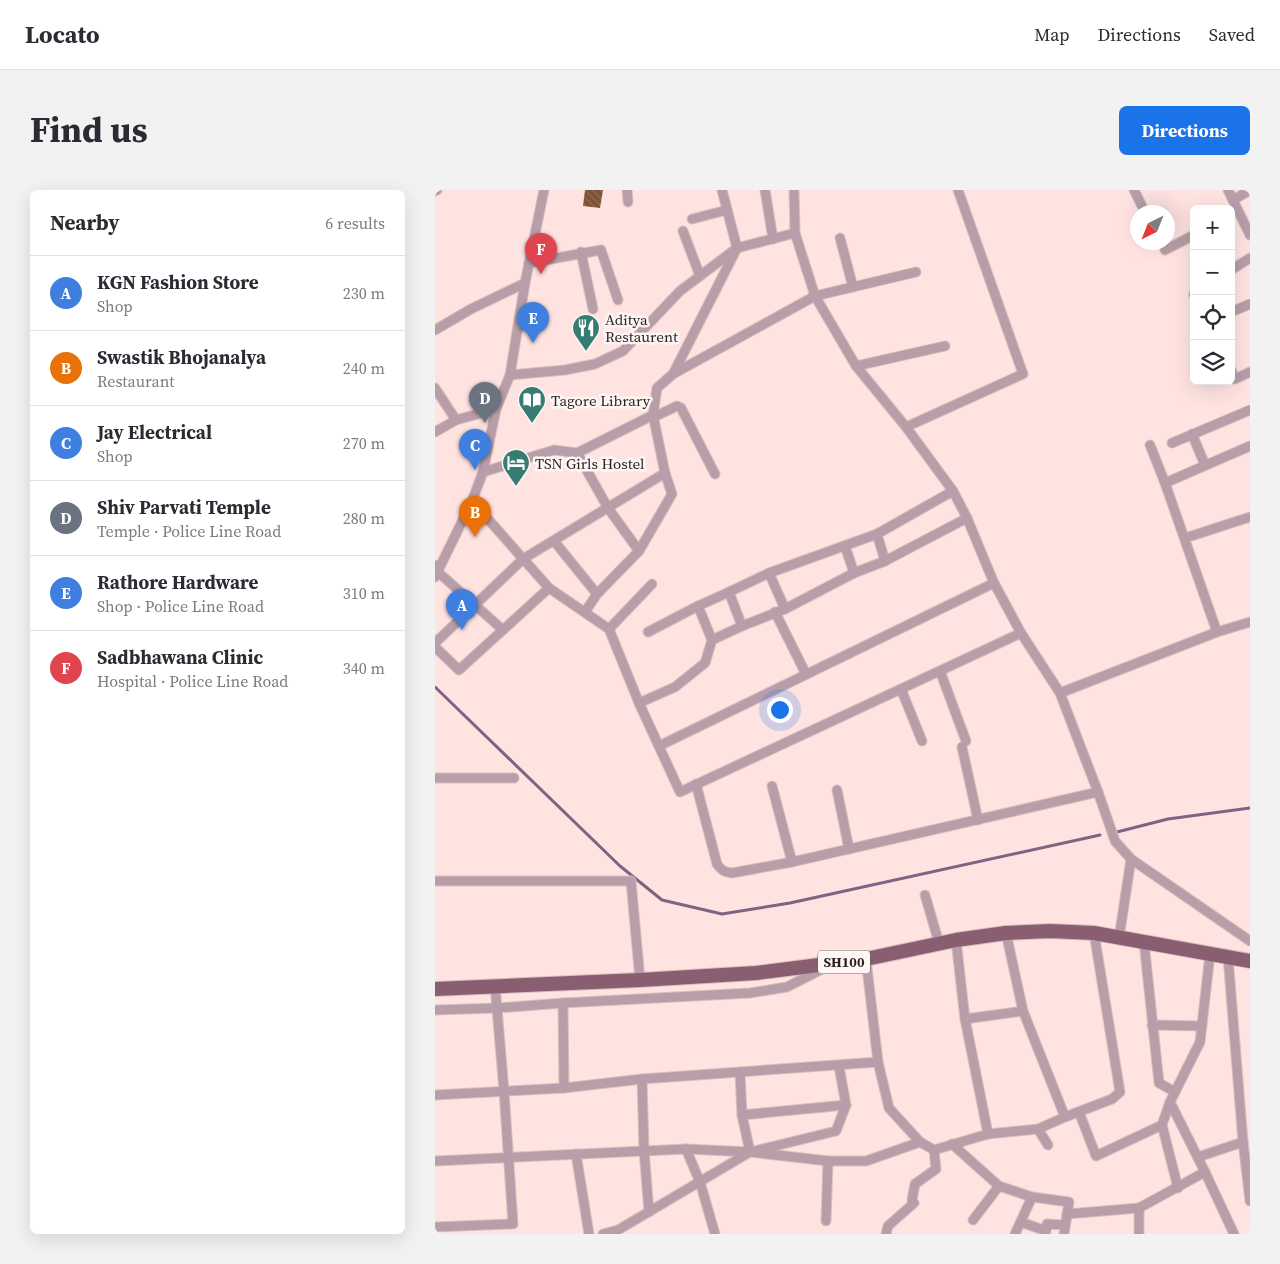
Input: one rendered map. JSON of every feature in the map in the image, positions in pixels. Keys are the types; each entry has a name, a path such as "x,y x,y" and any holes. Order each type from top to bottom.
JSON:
{"main road":[{"name":"SH100","path":"435,988 639,980 756,973 866,959 956,940 1006,933 1049,931 1094,933 1250,961"}],"street":[{"path":"503,630 436,571 472,502 483,472 496,409 510,375 525,283 544,190"},
{"path":"627,190 628,202"},
{"path":"673,374 737,248 722,190"},
{"path":"765,190 773,239"},
{"path":"794,190 795,233 815,296 856,366 906,427 953,491 967,518 994,583 1021,633 1060,693 1099,792 1115,841 1131,859 1250,940"},
{"path":"906,427 1023,374 958,190"},
{"path":"1134,190 1142,205"},
{"path":"1228,190 1234,205"},
{"path":"1233,200 1250,190"},
{"path":"692,219 727,210"},
{"path":"1235,214 1250,235"},
{"path":"683,231 700,276"},
{"path":"510,375 565,370 595,364 623,351 680,291 737,248 795,233"},
{"path":"1175,245 1190,237"},
{"path":"840,238 853,287"},
{"path":"529,263 581,252 601,250 618,300"},
{"path":"581,252 593,309"},
{"path":"1235,267 1250,258"},
{"path":"585,612 597,594 639,551 672,494 665,473 653,416 657,388 673,374 815,296 916,272"},
{"path":"435,330 471,309 525,283"},
{"path":"1235,310 1250,304"},
{"path":"856,366 945,346"},
{"path":"1235,379 1250,372"},
{"path":"435,388 456,420"},
{"path":"483,472 554,450 577,453 677,406 681,408 715,474"},
{"path":"435,432 456,420 496,409"},
{"path":"1172,443 1250,410"},
{"path":"1192,434 1205,465"},
{"path":"1150,445 1185,538 1217,632"},
{"path":"1165,483 1250,446"},
{"path":"577,453 608,508 639,551"},
{"path":"435,643 523,559 665,473"},
{"path":"648,632 769,573 877,534 953,491"},
{"path":"472,502 549,588 609,629 639,704 680,792 1021,633"},
{"path":"1185,538 1250,517"},
{"path":"712,640 785,608 854,573 885,561 967,518"},
{"path":"877,534 885,561"},
{"path":"554,541 597,594"},
{"path":"845,546 854,573"},
{"path":"769,573 785,608"},
{"path":"659,746 994,583"},
{"path":"609,629 652,584"},
{"path":"435,647 459,670 549,588"},
{"path":"729,592 742,626"},
{"path":"639,704 675,687 705,662 712,640 698,606"},
{"path":"775,612 806,674"},
{"path":"1060,693 1217,632 1250,622"},
{"path":"940,671 964,744 978,820"},
{"path":"901,689 922,741"},
{"path":"435,778 513,778"},
{"path":"696,784 717,864 725,872 732,873 792,862 1099,792"},
{"path":"772,786 792,862"},
{"path":"837,790 849,849"},
{"path":"1119,938 1131,859"},
{"path":"435,881 631,881 639,980"},
{"path":"925,895 939,943"},
{"path":"1006,933 1023,1011 1065,1117"},
{"path":"866,959 878,1062 889,1108 919,1142 934,1150 988,1134 1038,1129 1112,1099 1120,1092 1094,933"},
{"path":"956,940 965,1019 988,1134"},
{"path":"1144,942 1159,1083 1175,1092"},
{"path":"1178,1188 1162,1125 1170,1102 1200,1042 1210,954"},
{"path":"1228,957 1243,1142 1250,1201"},
{"path":"435,1010 750,993 787,987 833,963"},
{"path":"435,1227 513,1224 495,985"},
{"path":"563,1003 563,1088"},
{"path":"965,1019 1023,1011"},
{"path":"1152,1025 1202,1026"},
{"path":"435,1095 563,1088 642,1079 878,1062"},
{"path":"603,1234 626,1230 649,1212 750,1152 836,1131 846,1106 839,1066"},
{"path":"739,1072 742,1115 750,1152"},
{"path":"642,1079 644,1150 649,1212"},
{"path":"1170,1102 1234,1234"},
{"path":"742,1115 846,1106"},
{"path":"1079,1112 1096,1156 1162,1125"},
{"path":"1038,1129 1048,1145"},
{"path":"435,1160 687,1149 750,1152 828,1160 867,1161 919,1142"},
{"path":"1198,1157 1243,1142"},
{"path":"953,1144 999,1186 1032,1197 1069,1202 1065,1230 1047,1224 1046,1231 1021,1222"},
{"path":"687,1149 700,1182 715,1234"},
{"path":"886,1234 888,1226 914,1204 912,1200 915,1184 936,1169 934,1150"},
{"path":"576,1154 589,1234"},
{"path":"826,1221 828,1160"},
{"path":"1067,1214 1139,1208 1205,1172"},
{"path":"973,1220 999,1186"},
{"path":"1015,1234 1032,1197"},
{"path":"1139,1208 1139,1234"}],"building":[{"path":"585,190 603,190 600,208 583,206"}],"waterway":[{"path":"435,687 620,866 662,900 722,914 790,903 1100,835"},
{"path":"1117,832 1168,819 1250,808"}],"place":[{"name":"Sadbhawana Clinic","path":"541,274"},
{"name":"Rathore Hardware","path":"533,343"},
{"name":"Aditya Restaurent","path":"586,352"},
{"name":"Shiv Parvati Temple","path":"485,423"},
{"name":"Tagore Library","path":"532,424"},
{"name":"Jay Electrical","path":"475,470"},
{"name":"TSN Girls Hostel","path":"516,487"},
{"name":"Swastik Bhojanalya","path":"475,537"},
{"name":"KGN Fashion Store","path":"462,630"}]}
